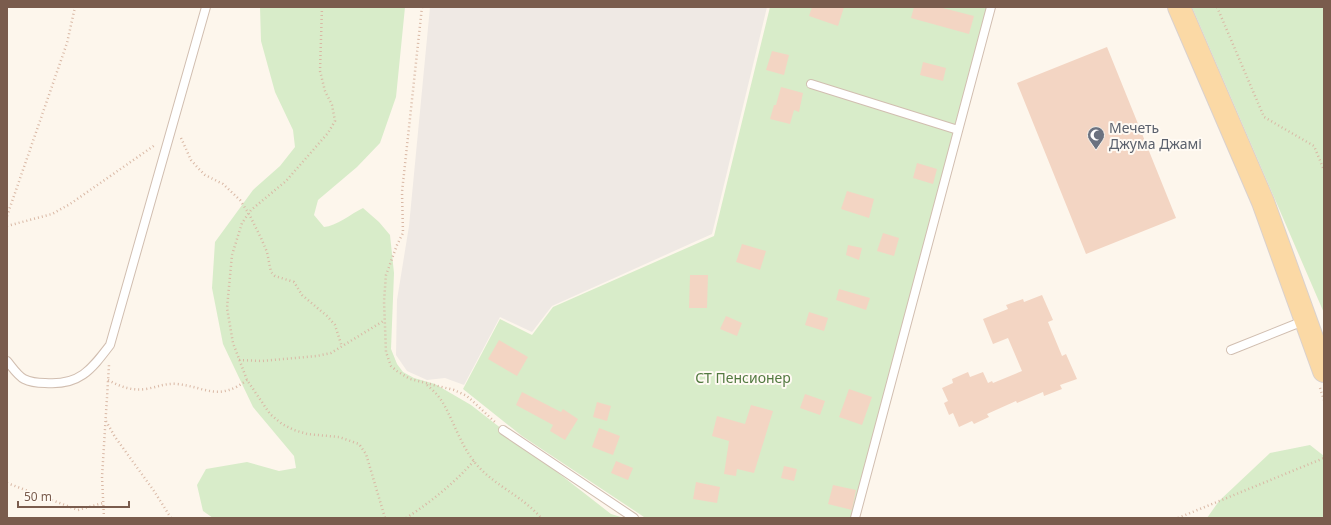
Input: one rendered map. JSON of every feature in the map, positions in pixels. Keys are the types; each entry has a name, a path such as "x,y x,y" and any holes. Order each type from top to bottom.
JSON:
{"main road":[{"path":"1179,7 1263,202 1324,371"},
{"path":"1287,266 1324,347"}],"lane":[{"path":"7,362 23,379 39,383 59,384 76,379 93,367 110,345 206,7"},
{"path":"855,518 991,7"},
{"path":"812,84 958,130"},
{"path":"1231,350 1306,320"},
{"path":"503,430 634,518"}],"path":[{"path":"7,216 67,43 75,7"},
{"path":"322,7 320,72 325,91 332,105 335,121 328,133 286,181 249,214 242,223 232,255 227,308 233,342 247,380 270,414 282,424 294,430 307,434 338,437 359,444 366,454 386,518"},
{"path":"422,7 402,192 403,233 386,275 384,301 386,352 391,366 397,371 410,379 454,390 467,396 503,430"},
{"path":"1217,7 1264,117 1314,146 1324,170"},
{"path":"173,122 191,160 205,175 222,184 236,195 249,214 264,245 271,272 275,276 294,282 302,295 327,316 335,325 342,347"},
{"path":"7,226 52,214 70,204 170,134"},
{"path":"239,360 262,361 317,356 331,353 385,320"},
{"path":"104,518 102,477 110,345"},
{"path":"108,380 120,386 133,389 176,384 210,392 237,388 247,380"},
{"path":"425,383 443,402 462,442 474,461 487,474 523,500 542,518"},
{"path":"106,421 115,437 172,518"},
{"path":"1178,518 1324,458"},
{"path":"406,518 441,493 474,461"},
{"path":"7,483 78,510 103,503"}],"shaded area":[{"path":"430,7 767,7 712,234 552,306 532,332 500,317 464,385 445,378 427,380 407,371 396,355 397,300 409,226"}],"green space":[{"path":"260,7 405,7 396,97 380,143 357,167 318,200 314,215 324,227 338,222 363,208 379,222 390,235 394,273 391,349 397,364 403,372 414,378 435,384 471,405 611,514 624,518 213,518 203,511 197,485 206,469 247,462 279,471 296,468 294,456 253,407 223,344 212,288 215,242 253,190 280,166 295,147 293,130 275,92 261,41"},
{"name":"СТ Пенсионер","path":"770,7 989,7 852,518 648,518 644,517 522,436 463,389 500,319 532,335 553,307 714,236"},
{"path":"1192,7 1324,7 1324,313"},
{"path":"1310,445 1324,456 1324,518 1207,518 1219,501 1270,453"}],"building":[{"path":"812,7 844,7 838,26 809,16"},
{"path":"914,7 939,7 974,16 969,34 911,18"},
{"name":"Мечеть Джума Джамі","path":"1107,47 1176,218 1086,254 1017,83"},
{"path":"772,51 789,55 784,75 766,70"},
{"path":"923,62 946,68 943,81 920,75"},
{"path":"781,87 803,93 799,112 794,110 790,124 770,119"},
{"path":"917,163 937,169 933,184 913,178"},
{"path":"847,191 874,199 869,218 841,209"},
{"path":"883,233 899,238 894,256 877,251"},
{"path":"742,244 766,251 760,270 736,262"},
{"path":"848,245 862,248 859,260 846,255"},
{"path":"690,275 708,275 707,308 689,308"},
{"path":"839,289 870,298 866,310 836,300"},
{"path":"1042,295 1053,320 1048,322 1062,356 1066,354 1077,379 1060,385 1062,389 1044,396 1043,392 1017,403 1016,401 987,414 989,417 974,424 972,421 959,427 953,413 949,415 944,403 948,401 942,388 953,383 952,379 968,372 970,377 983,372 988,383 992,381 993,383 1022,371 1008,338 993,344 983,319 1008,309 1006,305 1023,299 1024,302"},
{"path":"809,312 828,318 824,331 805,325"},
{"path":"726,316 742,323 737,336 720,329"},
{"path":"499,340 528,357 517,376 488,359"},
{"path":"849,389 872,397 862,425 839,417"},
{"path":"522,392 561,412 563,409 578,419 565,440 550,431 553,425 516,405"},
{"path":"805,394 825,401 820,415 800,408"},
{"path":"597,402 611,406 607,421 593,417"},
{"path":"751,405 773,411 754,473 737,469 736,476 724,474 729,441 712,436 717,416 745,424"},
{"path":"599,428 620,436 613,455 592,447"},
{"path":"616,461 633,468 628,480 611,473"},
{"path":"784,466 797,469 794,481 781,478"},
{"path":"696,482 720,487 717,503 693,499"},
{"path":"833,485 856,490 852,510 828,504"}],"place":[{"name":"Мечеть Джума Джамі","path":"1096,150"}]}
